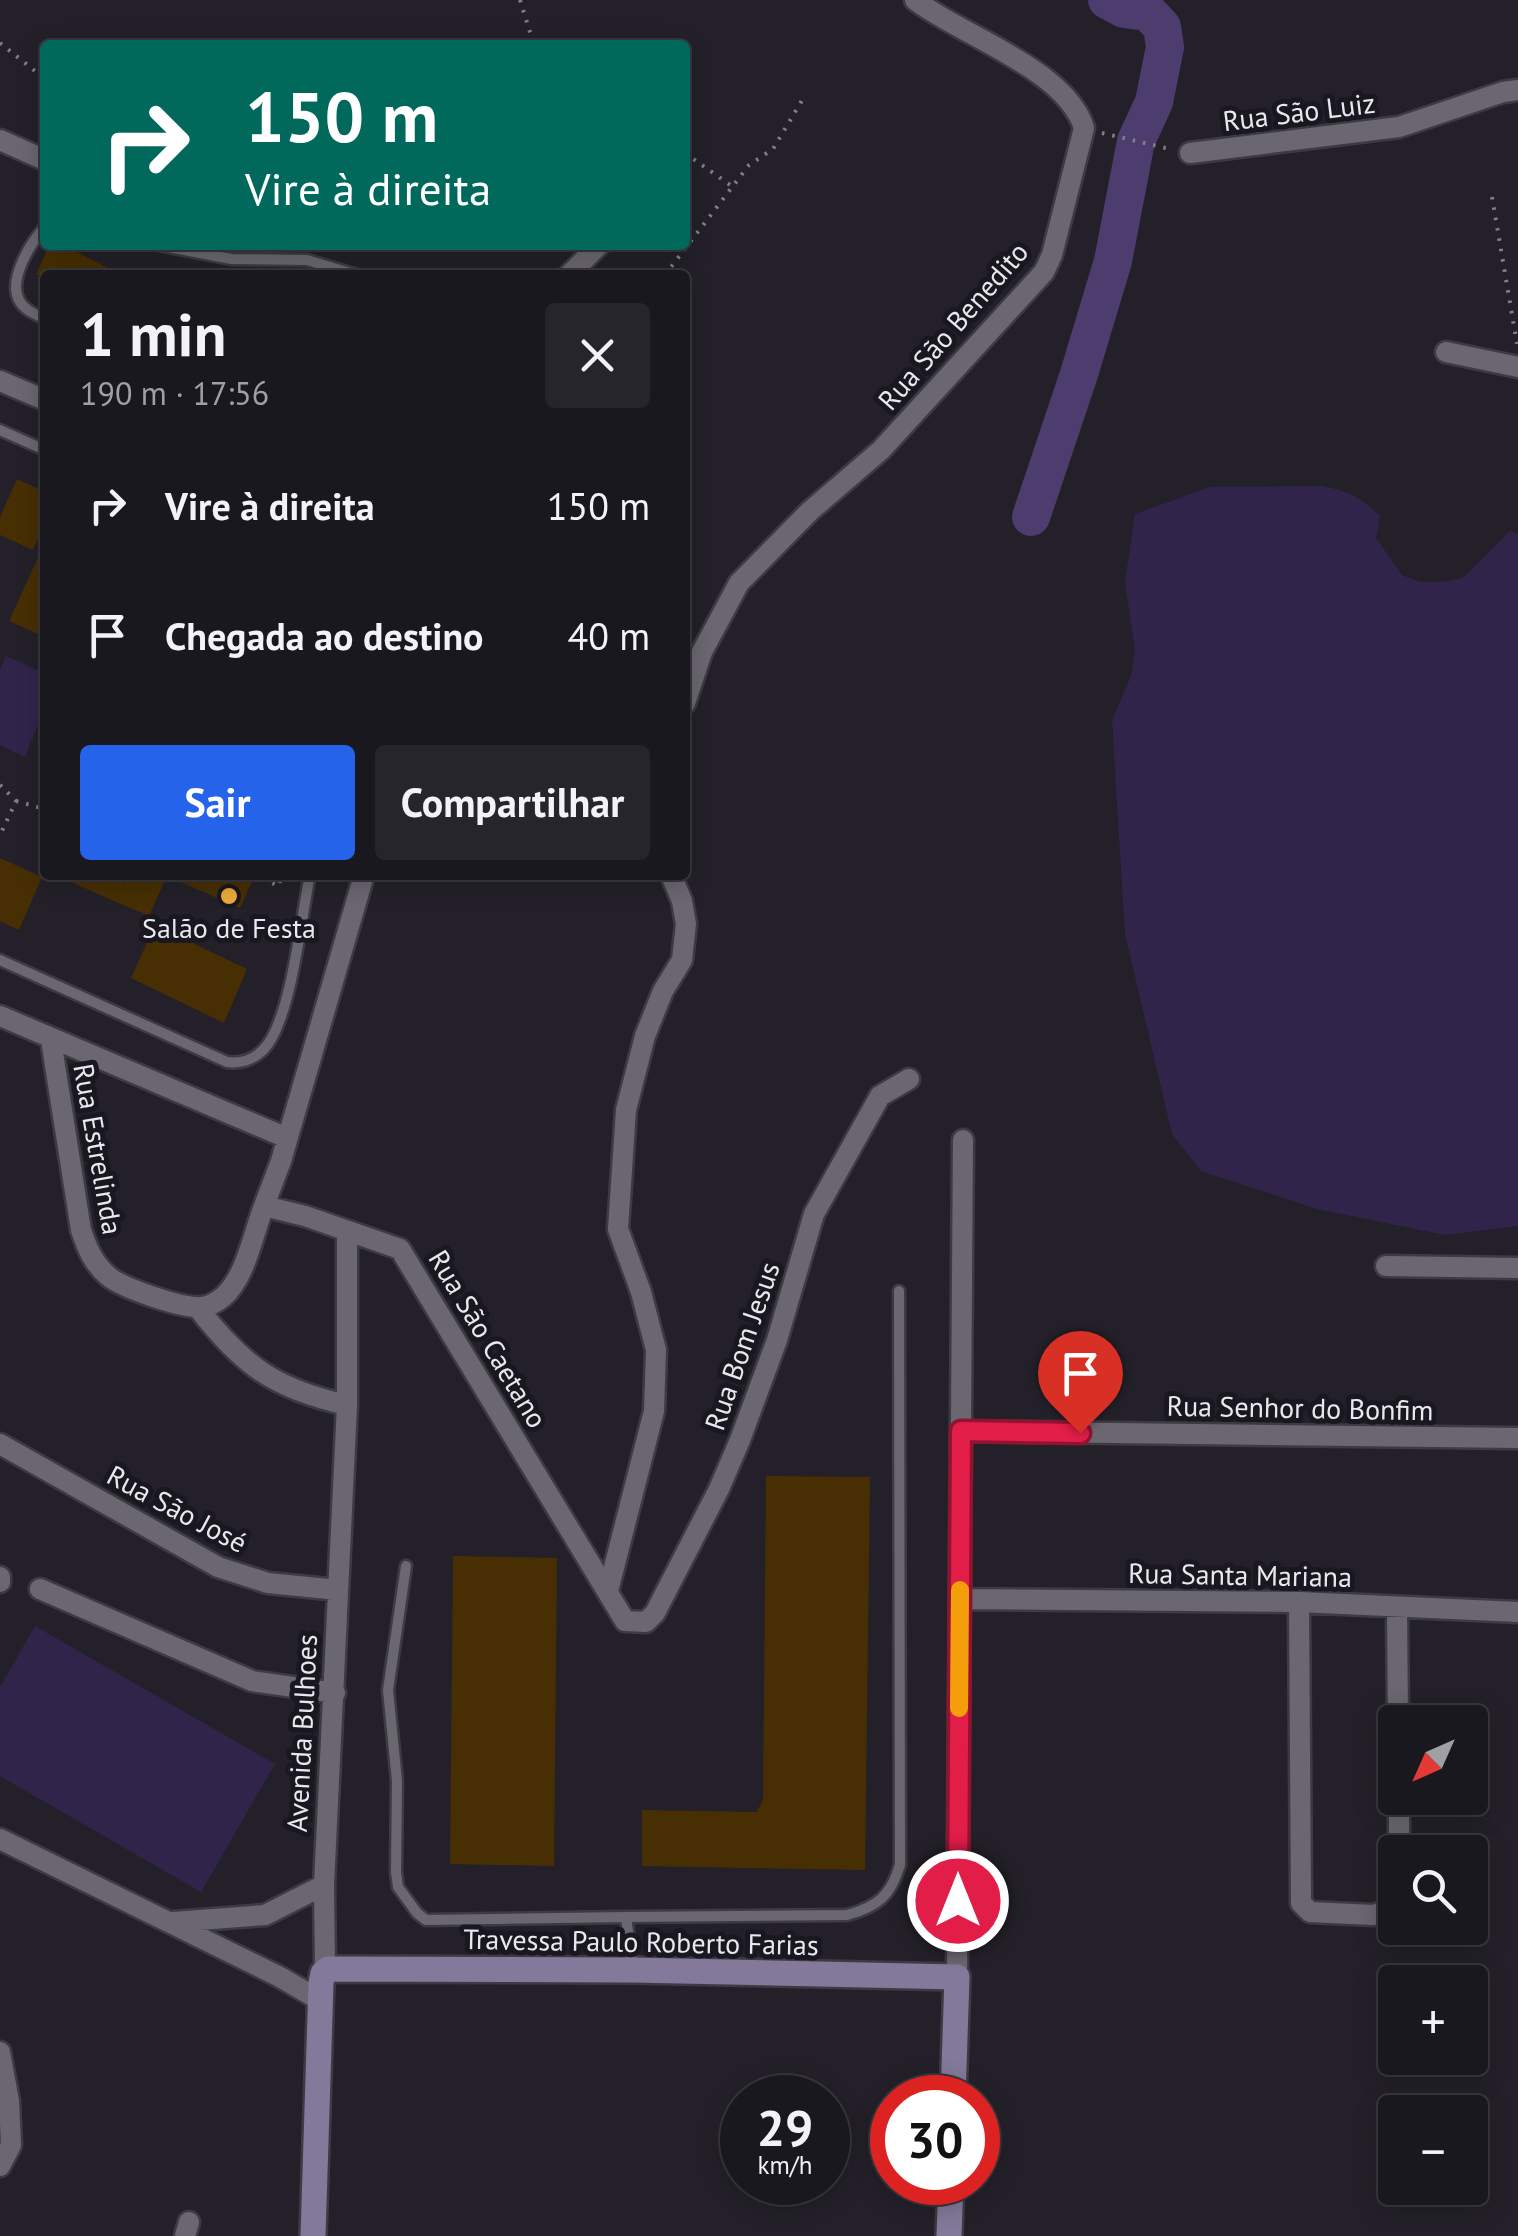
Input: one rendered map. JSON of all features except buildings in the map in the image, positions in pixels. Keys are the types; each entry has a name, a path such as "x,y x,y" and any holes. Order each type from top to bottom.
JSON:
{"street":[{"path":"915,0 1058,87 1079,111 1084,128"},
{"name":"Rua São Luiz","path":"1190,154 1400,127 1518,90"},
{"name":"Rua São Benedito","path":"690,688 702,652 739,584 810,511 881,450 1044,272 1052,255 1084,128"},
{"path":"0,140 40,158"},
{"path":"574,270 594,250"},
{"path":"1446,352 1518,366"},
{"path":"0,381 40,398"},
{"path":"347,1404 285,1386 256,1368 228,1346 198,1308 214,1304 236,1280 287,1138 363,880"},
{"path":"608,1591 654,1410 656,1350 641,1292 618,1229 626,1110 645,1036 663,991 682,960 686,924 673,880"},
{"name":"Rua Estrelinda","path":"0,1016 287,1138"},
{"name":"Rua Estrelinda","path":"51,1040 81,1230 90,1257 109,1278 130,1289 198,1308"},
{"name":"Rua Bom Jesus","path":"625,1621 646,1622 664,1595 740,1440 778,1340 814,1214 880,1096 909,1080"},
{"path":"955,2075 963,1140"},
{"name":"Rua São Caetano","path":"264,1206 400,1249 625,1621"},
{"name":"Avenida Bulhoes","path":"313,2236 325,1970 324,1885 347,1404 346,1232"},
{"path":"1386,1266 1518,1268"},
{"name":"Rua Senhor do Bonfim","path":"961,1431 1518,1438"},
{"name":"Rua São José","path":"0,1444 218,1567 268,1583 338,1590"},
{"path":"40,1590 252,1680 336,1693"},
{"name":"Rua Santa Mariana","path":"960,1598 1299,1602 1518,1612"},
{"path":"1299,1602 1301,1902 1310,1912 1378,1913"},
{"path":"1398,1608 1398,1705"},
{"path":"0,1840 172,1922 321,2001"},
{"path":"172,1922 265,1915 324,1885"},
{"name":"Travessa Paulo Roberto Farias","path":"325,1970 957,1976"},
{"path":"0,2052 11,2145 0,2166"},
{"path":"949,2236 950,2205"}],"lane":[{"path":"40,236 19,272 15,289 23,306 40,316"},
{"path":"184,250 230,259 307,260 340,270"},
{"path":"0,430 40,448"},
{"path":"0,960 227,1062 238,1063 256,1057 268,1045 276,1028 309,880"},
{"path":"406,1566 388,1690 397,1780 398,1887 426,1920 846,1915 870,1909 884,1900 900,1865 898,1291"},
{"path":"626,1917 634,1970"}],"path":[{"path":"520,0 532,40"},
{"path":"0,43 40,75"},
{"path":"690,243 749,165 773,149 804,96"},
{"name":"Rua São Luiz","path":"1084,128 1190,154"},
{"path":"690,157 732,188"},
{"path":"1492,197 1518,349"},
{"path":"669,270 684,250"},
{"path":"0,785 16,801 40,808"},
{"path":"0,835 16,801"}],"shaded area":[{"path":"1321,486 1354,496 1380,516 1376,538 1402,575 1420,582 1463,578 1510,531 1518,534 1518,1226 1445,1235 1317,1209 1201,1171 1172,1134 1125,934 1112,720 1131,676 1135,651 1125,582 1135,514 1210,487"},
{"path":"6,656 40,671 40,720 25,757 0,745 0,670"},
{"path":"35,1626 275,1764 201,1892 0,1776 0,1687"}],"waterway":[{"path":"1031,517 1113,261 1136,141 1154,102 1165,47 1162,27 1148,12 1124,9 1107,0"}],"slow traffic":[{"path":"959,1708 960,1590"}],"place":[{"name":"Salão de Festa","path":"229,896"}],"route":[{"path":"958,1901 961,1431 1080,1433"}]}
